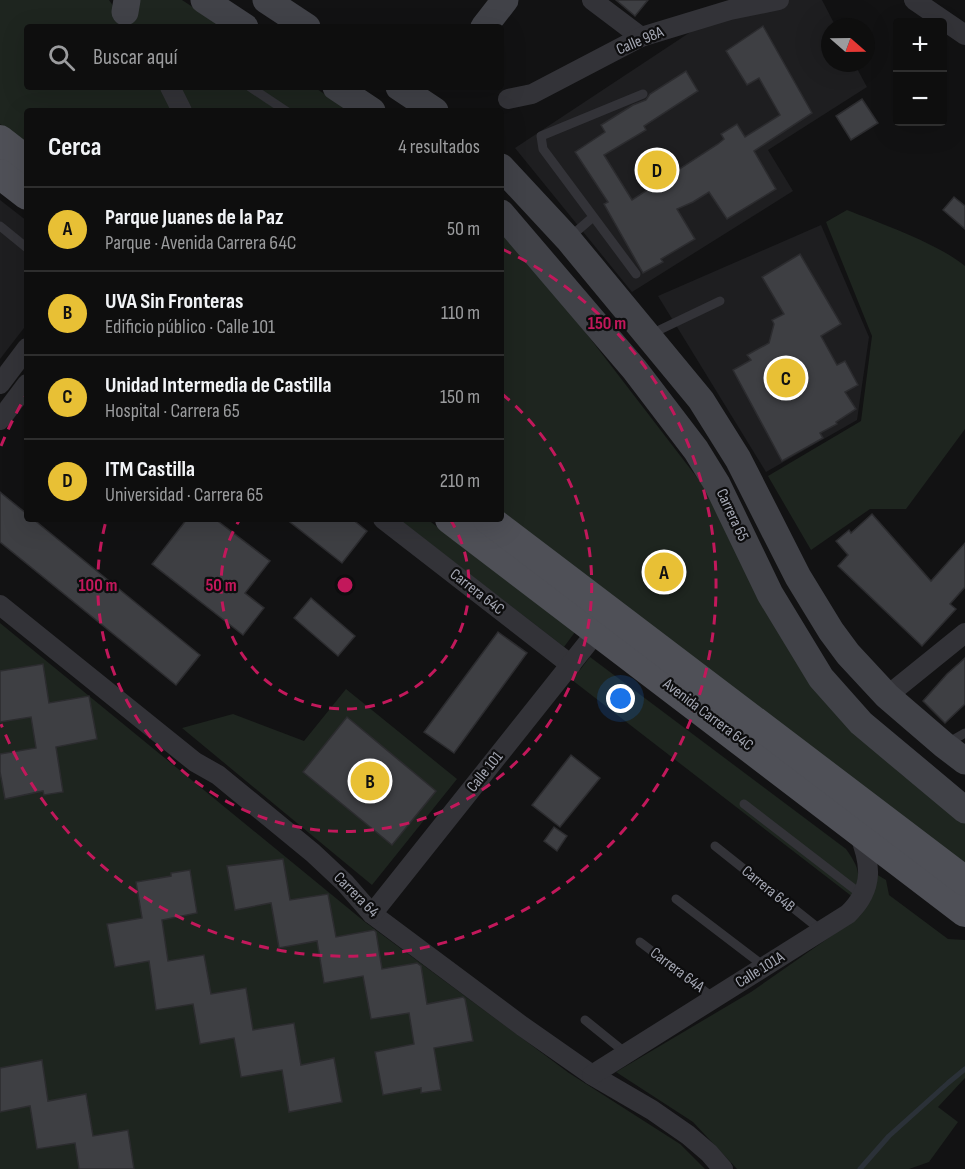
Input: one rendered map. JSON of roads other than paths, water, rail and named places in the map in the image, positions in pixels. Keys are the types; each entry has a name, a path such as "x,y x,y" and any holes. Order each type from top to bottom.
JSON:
{"main road":[{"path":"204,0 240,24"},
{"path":"266,0 302,24"},
{"path":"486,24 505,0"},
{"path":"340,90 368,108"},
{"path":"406,90 432,101"},
{"path":"0,140 24,159"},
{"name":"Carrera 65","path":"504,169 568,239 701,400 721,429 753,485 798,577 831,631 861,669 887,696 958,746"},
{"path":"0,174 24,193"},
{"name":"Carrera 65","path":"504,217 634,370 696,450 717,484 770,594 821,678 861,723 965,810"},
{"name":"Avenida Carrera 64C","path":"454,522 965,912"},
{"name":"Avenida Carrera 64C","path":"492,522 965,881"}],"street":[{"path":"592,0 641,37"},
{"name":"Calle 98A","path":"508,99 532,94 641,37 730,10 779,0"},
{"path":"914,0 965,35"},
{"path":"172,90 180,108"},
{"path":"0,384 24,352"},
{"path":"0,420 24,388"},
{"name":"Carrera 64C","path":"391,525 571,664"},
{"name":"Carrera 64","path":"0,605 195,762 218,775 313,853 345,883 372,914 513,1020 592,1075 652,1110 688,1135 723,1169"},
{"name":"Calle 101","path":"372,914 598,630"},
{"path":"887,696 965,633"},
{"name":"Calle 101A","path":"592,1075 848,914 856,906 867,886 869,868 867,855 858,829"}],"lane":[{"path":"254,90 282,108"},
{"path":"636,274 543,148 542,136 643,94"},
{"path":"568,239 593,217"},
{"path":"0,226 24,246"},
{"path":"649,335 720,301"},
{"path":"744,804 862,895"},
{"name":"Carrera 64B","path":"715,846 822,931"},
{"path":"676,899 765,967"},
{"name":"Carrera 64A","path":"640,942 715,999"},
{"path":"585,1020 628,1054"}],"waterway":[{"path":"860,1169 889,1136 965,1069"}],"place":[{"name":"ITM Castilla","path":"657,170"},
{"name":"Unidad Intermedia de Castilla","path":"786,378"},
{"name":"Parque Juanes de la Paz","path":"664,572"},
{"name":"UVA Sin Fronteras","path":"370,781"}]}
